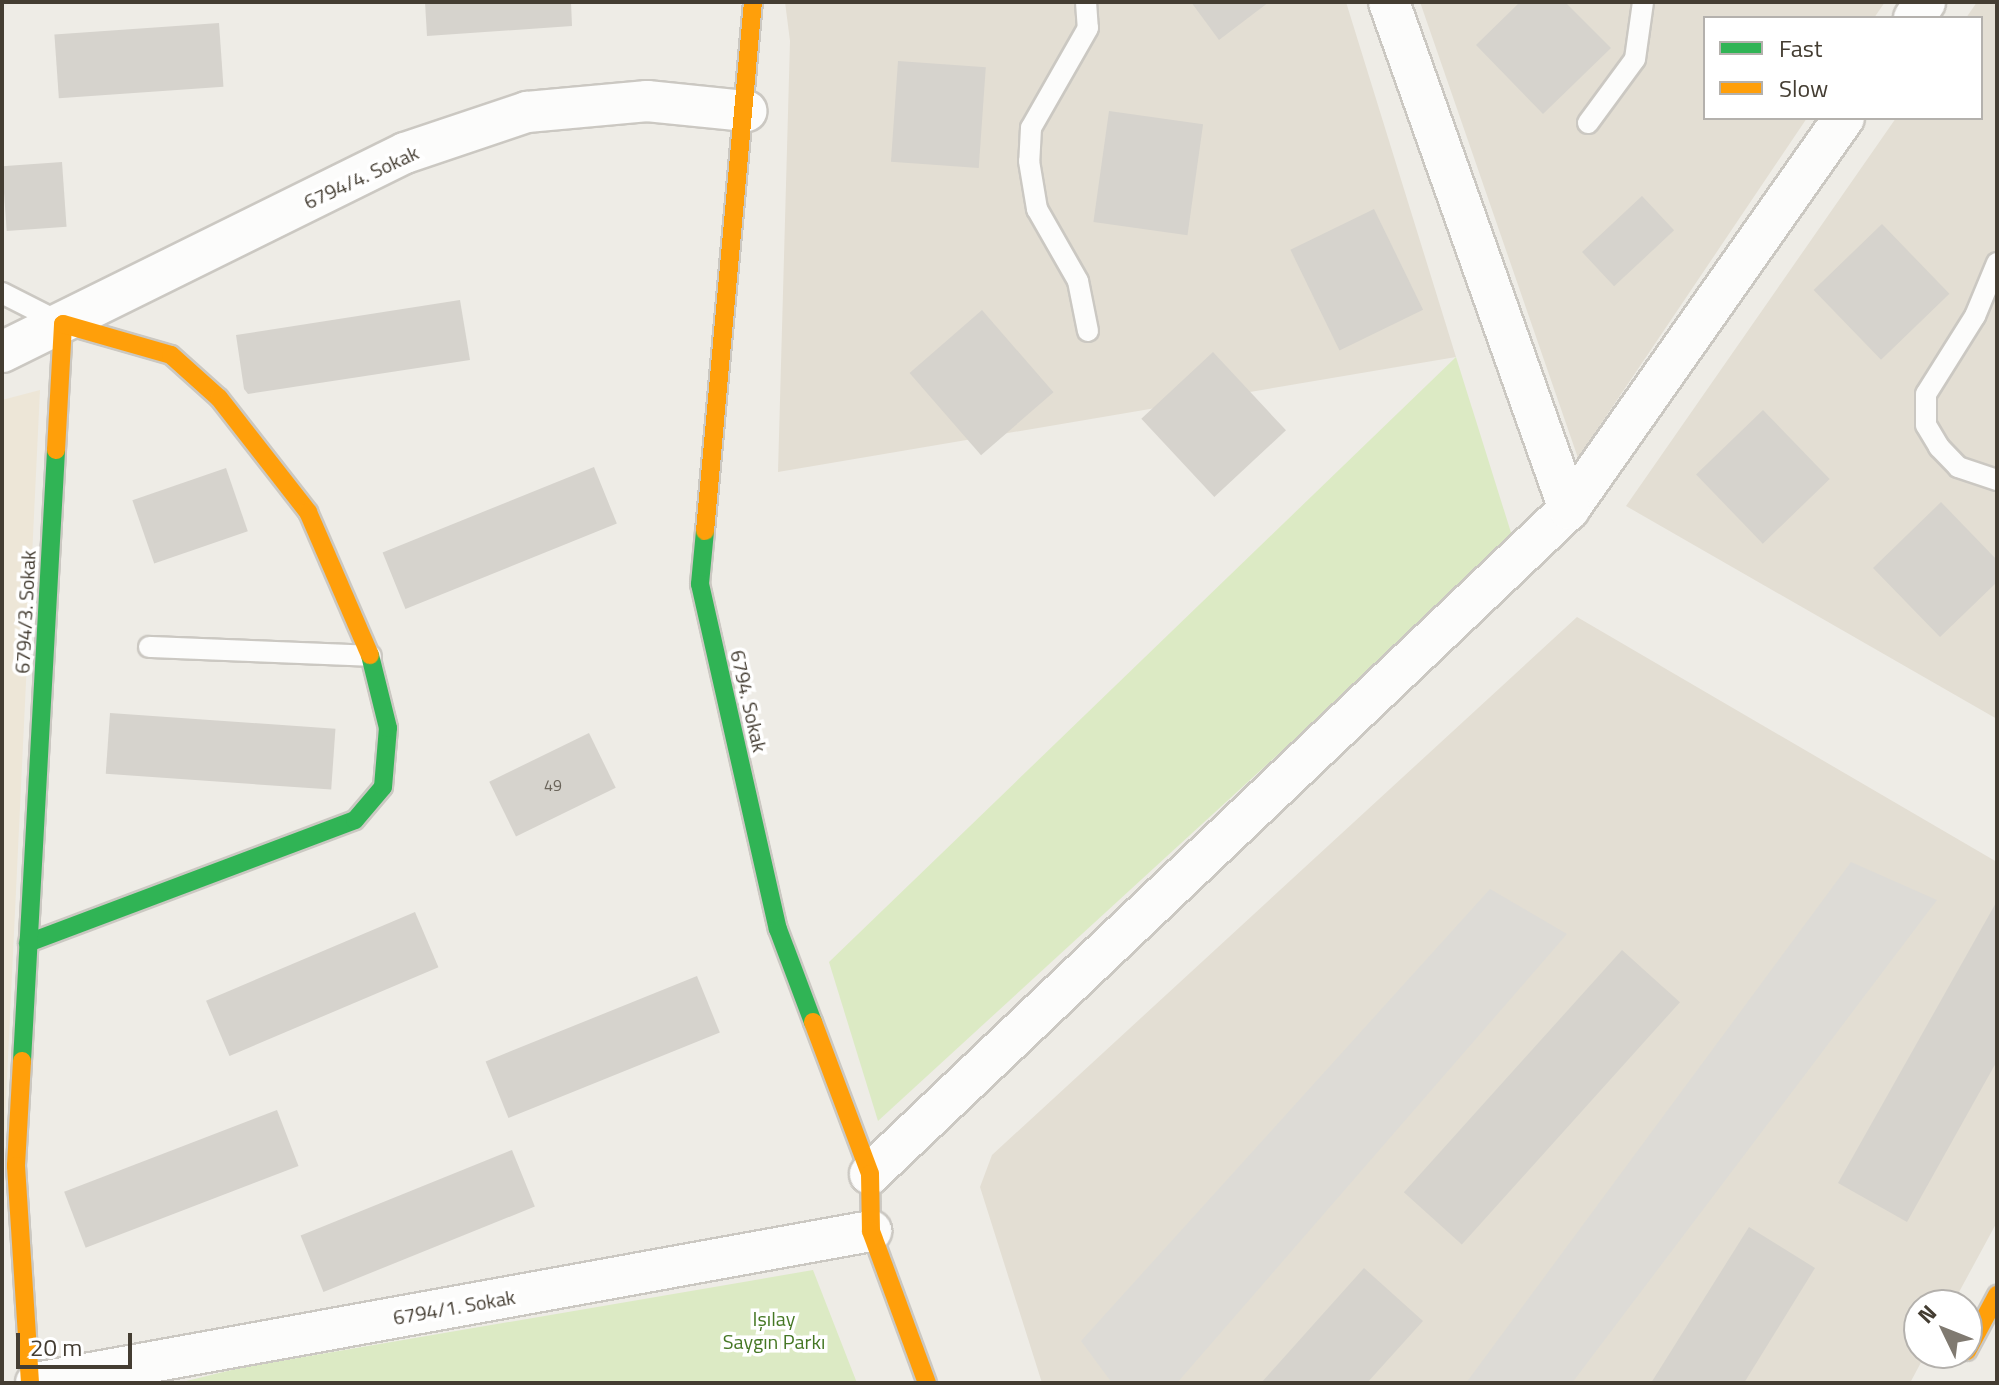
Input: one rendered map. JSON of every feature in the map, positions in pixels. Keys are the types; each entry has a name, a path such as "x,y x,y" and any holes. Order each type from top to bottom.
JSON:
{"street":[{"path":"1389,2 1569,509"},
{"name":"6794. Sokak","path":"763,5 746,111 700,584 778,929 870,1174 871,1231 927,1383"},
{"name":"6794/4. Sokak","path":"2,352 405,153 527,112 647,101 746,111"},
{"path":"870,1174 1569,509 1843,120"},
{"path":"28,943 355,820 383,787 388,728 371,656 308,512 219,398 171,355 63,324"},
{"name":"6794/3. Sokak","path":"30,1383 16,1166 63,324"},
{"name":"6794/1. Sokak","path":"36,1383 871,1231"},
{"path":"1983,1321 1997,1295"},
{"path":"1955,1373 1957,1369"}],"lane":[{"path":"1086,2 1088,28 1031,128 1029,161 1037,209 1078,281 1088,331"},
{"path":"1588,123 1635,59 1643,2"},
{"path":"1997,263 1975,316 1926,394 1926,425 1939,447 1958,467 1997,480"},
{"path":"2,293 63,324"},
{"path":"149,647 371,656"}],"shaded area":[{"path":"785,2 1346,2 1456,357 778,472 790,41"},
{"path":"1420,2 1885,2 1875,16 1703,16 1703,120 1806,120 1578,458"},
{"path":"1977,2 1997,2 1997,719 1626,506 1895,120 1983,120 1983,16 1967,16"},
{"path":"40,390 2,1183 2,400"},
{"path":"1577,617 1997,862 1997,1222 1961,1289 1903,1289 1903,1369 1917,1369 1910,1383 1042,1383 980,1187 992,1155"},
{"path":"1851,862 1937,900 1572,1383 1466,1383"},
{"path":"1490,889 1567,934 1177,1383 1112,1383 1081,1341"}],"green space":[{"path":"1456,357 1513,539 878,1121 829,962"},
{"name":"Işılay Saygın Parkı","path":"813,1270 857,1383 178,1383 240,1368"}],"building":[{"path":"425,2 571,2 572,26 427,36"},
{"path":"1191,2 1269,2 1219,40"},
{"path":"1520,2 1565,2 1611,48 1543,114 1476,45"},
{"path":"219,23 223,87 59,98 54,35"},
{"path":"898,61 986,67 979,168 891,162"},
{"path":"1109,111 1203,124 1187,235 1093,222"},
{"path":"62,162 67,227 7,231 2,166"},
{"path":"1642,196 1674,230 1614,286 1582,252"},
{"path":"1374,209 1423,310 1340,350 1290,250"},
{"path":"1882,224 1949,294 1881,360 1814,290"},
{"path":"460,300 470,360 248,394 244,389 236,335"},
{"path":"982,310 1054,392 981,455 910,373"},
{"path":"1213,352 1286,430 1214,497 1141,419"},
{"path":"1763,410 1830,479 1763,544 1696,475"},
{"path":"594,467 617,524 405,609 383,552"},
{"path":"226,468 248,531 154,564 132,500"},
{"path":"1941,502 1997,560 1997,582 1940,637 1873,568"},
{"path":"110,713 335,729 331,790 106,774"},
{"path":"589,733 616,788 516,836 489,782"},
{"path":"1997,901 1997,1061 1907,1222 1838,1183"},
{"path":"415,912 438,967 229,1056 206,1001"},
{"path":"1622,950 1680,1002 1462,1244 1404,1192"},
{"path":"697,976 720,1033 508,1118 486,1061"},
{"path":"277,1110 299,1166 86,1248 64,1192"},
{"path":"512,1150 535,1207 323,1292 301,1235"},
{"path":"1749,1227 1815,1268 1744,1383 1651,1383"},
{"path":"1364,1268 1423,1321 1367,1383 1261,1383"}],"traffic: fast":[{"path":"22,1061 56,450"},
{"path":"705,531 700,584 778,929 813,1022"},
{"path":"28,943 355,820 383,787 388,728 370,655"}],"traffic: slow":[{"path":"705,531 753,2"},
{"path":"56,450 63,324 171,355 219,398 308,512 370,655"},
{"path":"813,1022 870,1174 871,1231 927,1383"},
{"path":"22,1061 16,1166 30,1383"},
{"path":"1983,1321 1997,1295"}]}
